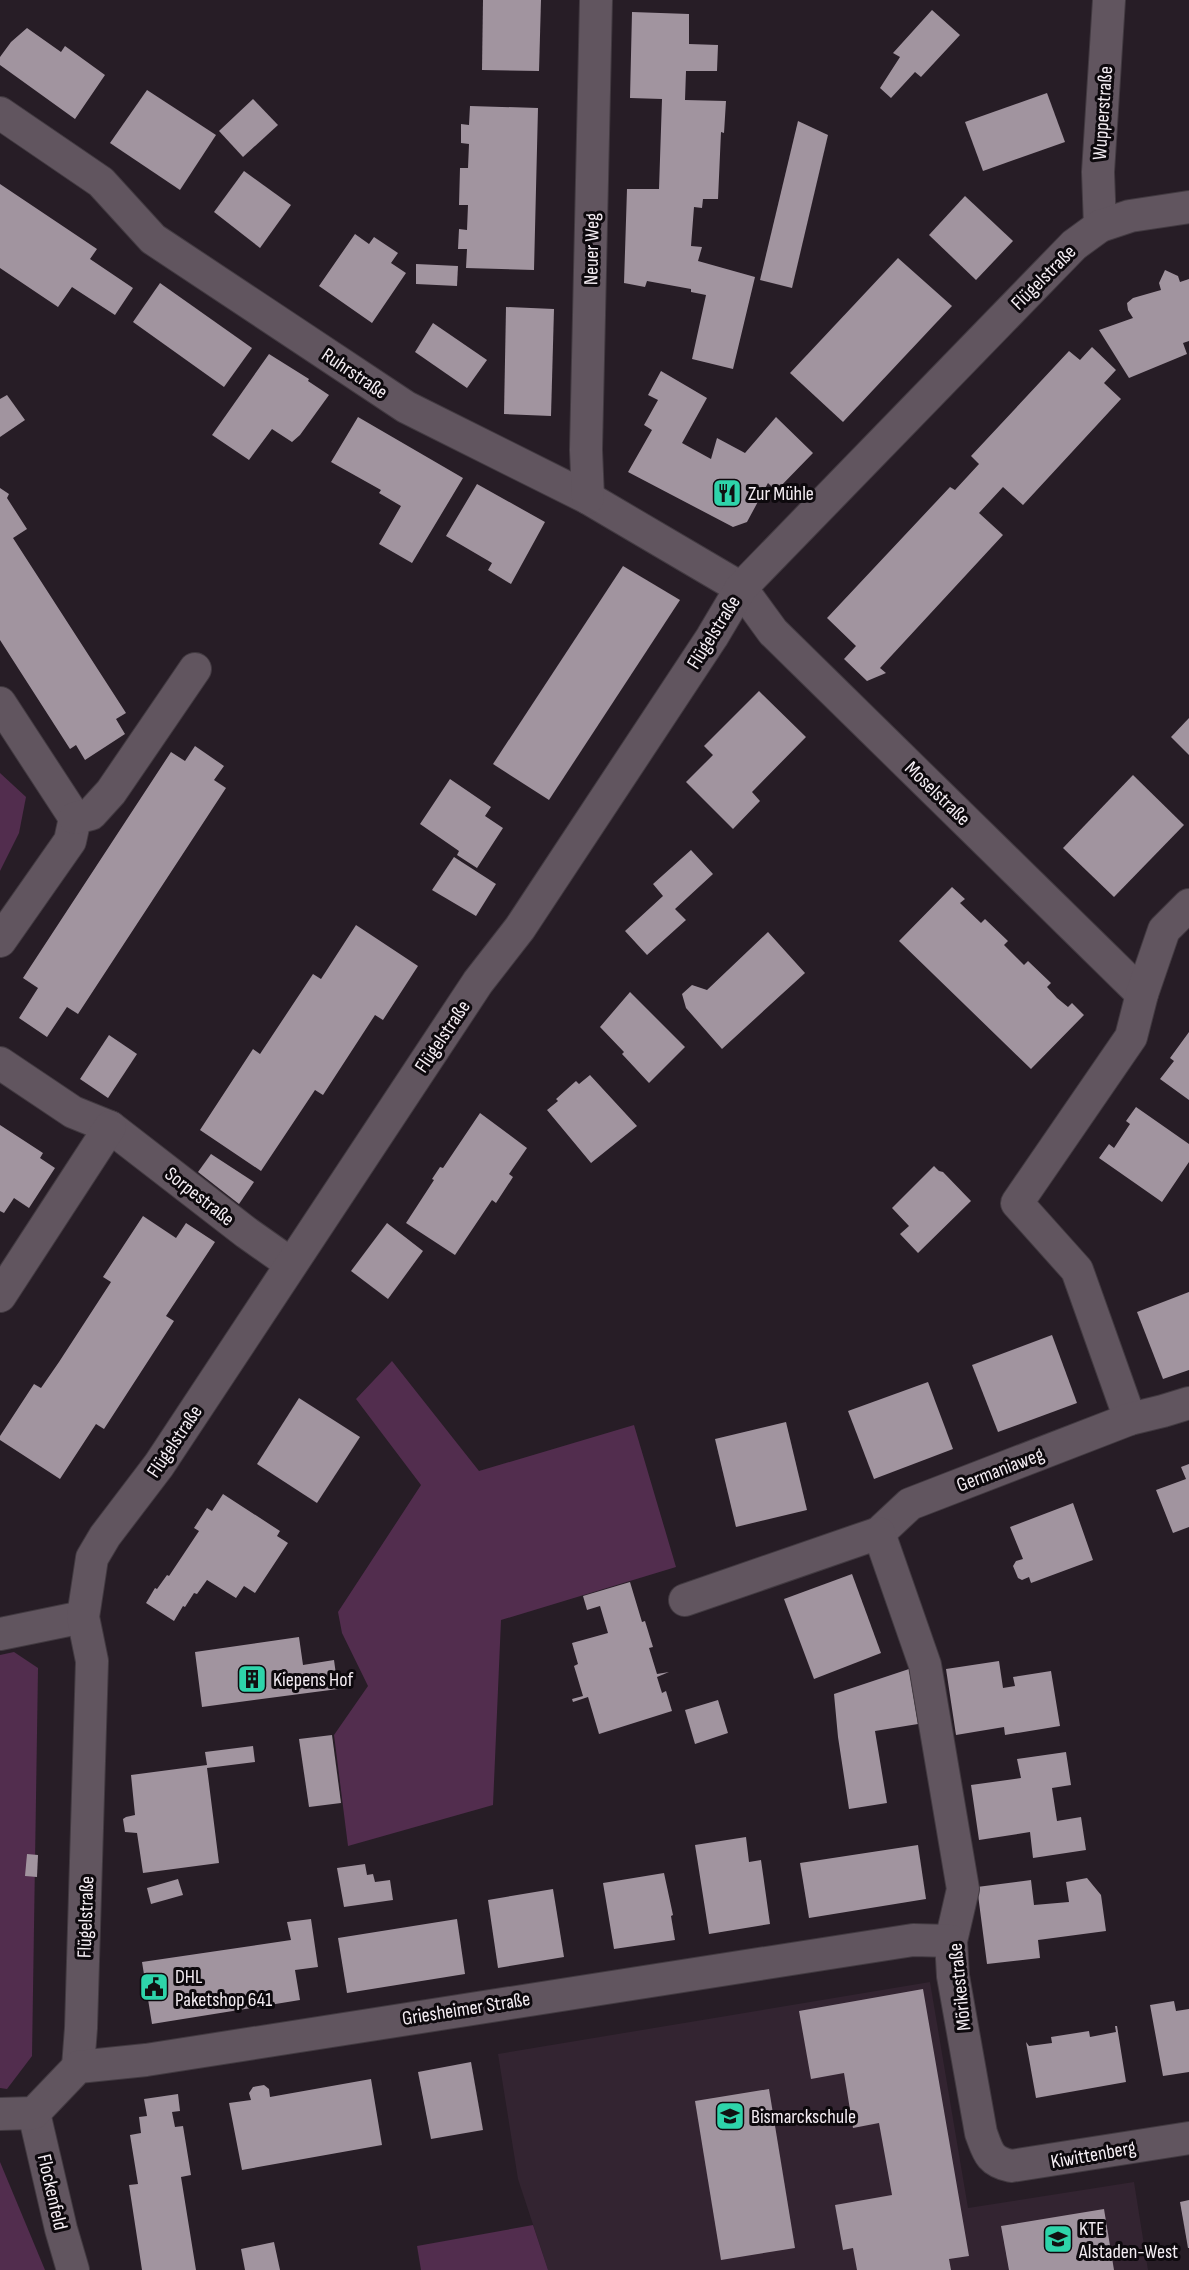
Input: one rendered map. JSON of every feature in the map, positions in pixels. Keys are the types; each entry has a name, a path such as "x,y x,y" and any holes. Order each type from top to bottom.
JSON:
{"street":[{"name":"Neuer Weg","path":"588,498 587,440 596,0"},
{"name":"Wupperstraße","path":"1100,226 1098,172 1109,0"},
{"name":"Ruhrstraße","path":"0,113 101,182 153,239 406,407 588,498 741,588"},
{"name":"Flügelstraße","path":"78,2067 92,1661 83,1617 92,1558 105,1536 159,1465 478,982 526,918 741,588 1074,244 1100,226 1130,216 1189,207"},
{"name":"Moselstraße","path":"741,588 772,632 1142,994"},
{"path":"75,818 91,814 111,792 195,669"},
{"path":"0,703 75,818 75,827 70,841 0,941"},
{"path":"1130,1419 1077,1270 1017,1203 1131,1037 1142,994 1164,930 1189,905"},
{"name":"Sorpestraße","path":"0,1063 73,1112 110,1127 247,1233 291,1264"},
{"path":"0,1296 110,1127"},
{"name":"Germaniaweg","path":"685,1600 879,1533 910,1504 1130,1419 1189,1403"},
{"name":"Mörikestraße","path":"879,1533 926,1665 963,1889 951,1941 953,1976 981,2133 988,2152 997,2163"},
{"path":"0,1634 83,1617"},
{"name":"Griesheimer Straße","path":"78,2067 146,2060 901,1941 951,1941"},
{"path":"0,2114 34,2113 78,2067"},
{"name":"Flockenfeld","path":"34,2113 73,2270"},
{"name":"Kiwittenberg","path":"997,2163 1011,2166 1026,2165 1189,2138"}],"shaded area":[{"path":"0,773 26,797 19,833 0,871"},
{"path":"392,1361 479,1471 634,1425 676,1567 501,1620 493,1805 348,1846 334,1735 368,1686 342,1633 338,1612 421,1485 356,1399"},
{"path":"14,1652 38,1668 32,2056 7,2089 0,2088 0,1655"},
{"name":"Bismarckschule","path":"930,1982 968,2208 1134,2182 1148,2270 548,2270 518,2179 498,2054"},
{"path":"0,2162 45,2270 0,2270"},
{"path":"533,2225 548,2270 421,2270 417,2246"}],"building":[{"path":"483,0 541,0 539,71 482,70"},
{"path":"932,10 960,35 921,77 915,72 891,98 880,88 900,57 893,53"},
{"path":"632,12 689,14 689,44 718,45 717,71 686,71 685,100 726,101 724,133 721,132 718,199 703,199 702,208 694,207 691,246 702,247 698,261 755,277 733,369 692,359 706,295 691,292 691,289 647,281 645,287 624,283 627,189 659,189 662,99 630,98"},
{"path":"27,28 61,52 65,46 105,75 75,119 0,65 0,57 11,42"},
{"path":"147,90 216,135 180,190 110,143"},
{"path":"1047,93 1065,142 983,171 965,122"},
{"path":"253,99 278,125 243,157 219,131"},
{"path":"470,106 538,108 534,270 466,268 467,249 458,249 459,229 467,230 468,205 459,205 460,168 468,168 469,144 461,143 461,124 469,125"},
{"path":"798,121 828,135 792,288 760,280"},
{"path":"244,171 291,205 260,248 214,212"},
{"path":"0,184 97,249 90,259 133,288 115,315 72,287 58,307 0,268"},
{"path":"965,196 1013,241 976,280 929,235"},
{"path":"355,234 369,244 374,237 398,253 391,263 406,273 372,323 319,286"},
{"path":"898,258 952,306 843,422 790,373"},
{"path":"416,264 458,266 457,286 416,284"},
{"path":"1165,270 1178,276 1180,282 1189,279 1189,341 1183,343 1187,354 1129,378 1099,330 1133,318 1127,303 1133,298 1161,290 1159,283"},
{"path":"160,283 252,348 224,387 133,322"},
{"path":"506,307 554,309 551,416 504,414"},
{"path":"433,323 487,360 467,388 415,352"},
{"path":"1092,347 1116,370 1104,383 1121,399 1023,505 1003,487 979,513 1003,535 880,668 886,673 867,681 844,659 856,646 827,618 950,487 955,490 979,464 971,456 1069,351 1080,360"},
{"path":"269,354 309,379 308,381 329,395 300,435 292,442 272,429 249,460 212,435"},
{"path":"661,371 707,398 682,443 711,459 717,438 745,453 776,417 813,453 776,491 768,483 747,522 733,527 628,472 652,430 644,425 658,400 648,395"},
{"path":"7,395 25,420 0,437 0,399"},
{"path":"358,417 463,478 412,563 379,544 401,506 379,493 381,490 331,462"},
{"path":"477,484 545,522 511,584 488,570 492,563 446,536"},
{"path":"0,488 9,494 7,498 27,529 13,538 126,713 116,719 125,734 85,760 76,745 70,749 0,640"},
{"path":"623,566 680,600 549,800 493,764"},
{"path":"759,691 806,737 752,792 760,801 733,829 686,782 713,755 704,746"},
{"path":"1189,718 1189,755 1171,737"},
{"path":"195,746 224,766 214,780 226,788 78,1014 67,1007 47,1037 19,1018 38,988 23,978 171,752 185,761"},
{"path":"1133,775 1184,825 1114,897 1063,848"},
{"path":"450,779 491,807 485,816 503,828 477,868 457,855 459,851 420,824"},
{"path":"691,850 713,874 675,909 686,920 647,955 625,931 663,896 653,884"},
{"path":"454,857 496,884 476,916 432,890"},
{"path":"952,887 965,899 960,903 981,923 985,919 1008,941 1004,945 1024,965 1028,961 1051,983 1047,987 1057,998 1068,1007 1072,1003 1084,1015 1031,1069 899,941"},
{"path":"356,925 418,966 383,1020 375,1015 323,1095 315,1090 261,1171 200,1130 253,1049 260,1054 313,974 321,979"},
{"path":"768,932 805,973 722,1049 686,1008 682,994 692,985 707,990"},
{"path":"630,992 685,1047 649,1083 600,1027"},
{"path":"1189,1032 1189,1100 1160,1079 1174,1061 1170,1058"},
{"path":"109,1035 137,1054 108,1098 80,1079"},
{"path":"590,1075 637,1126 591,1163 547,1110 576,1081 579,1084"},
{"path":"1136,1107 1189,1144 1189,1162 1162,1202 1099,1158 1109,1144 1114,1148 1130,1124 1126,1121"},
{"path":"480,1113 527,1148 509,1174 513,1177 496,1203 492,1200 455,1255 406,1223 440,1167 443,1168"},
{"path":"0,1125 43,1153 40,1158 55,1168 29,1208 14,1198 4,1213 0,1211"},
{"path":"211,1154 254,1182 239,1204 198,1172"},
{"path":"934,1166 943,1172 971,1201 918,1253 900,1234 909,1226 892,1208"},
{"path":"143,1216 176,1238 186,1223 215,1242 166,1316 174,1321 104,1429 96,1424 60,1479 0,1440 0,1436 34,1384 41,1388 111,1282 103,1277"},
{"path":"387,1223 423,1251 388,1299 351,1271"},
{"path":"1189,1292 1189,1370 1163,1379 1137,1312"},
{"path":"1052,1335 1077,1403 998,1432 972,1365"},
{"path":"928,1382 953,1449 874,1479 848,1411"},
{"path":"299,1398 360,1437 317,1503 257,1464"},
{"path":"786,1422 807,1510 736,1527 715,1439"},
{"path":"1189,1464 1189,1527 1173,1533 1156,1490 1186,1479 1181,1467"},
{"path":"223,1494 280,1531 277,1536 288,1543 255,1593 244,1586 236,1598 207,1580 197,1594 194,1593 185,1607 183,1606 174,1621 146,1603 155,1588 157,1589 167,1575 169,1576 199,1531 194,1528 207,1508 212,1511"},
{"path":"1073,1503 1093,1560 1031,1583 1029,1577 1022,1580 1018,1578 1013,1566 1016,1561 1023,1559 1010,1527"},
{"path":"852,1574 881,1653 814,1679 784,1599"},
{"path":"630,1582 642,1622 645,1621 653,1647 649,1648 657,1674 669,1672 657,1677 662,1693 666,1691 672,1711 599,1734 588,1697 573,1702 572,1699 583,1696 574,1666 578,1664 572,1643 608,1633 600,1606 587,1610 583,1596"},
{"name":"Kiepens Hof","path":"299,1637 303,1665 334,1660 338,1689 202,1707 195,1652"},
{"path":"999,1661 1003,1688 1015,1686 1013,1677 1051,1671 1060,1726 1005,1735 1004,1727 956,1735 946,1669"},
{"path":"909,1669 918,1724 875,1731 887,1803 849,1809 834,1694"},
{"path":"718,1700 728,1733 695,1744 685,1710"},
{"path":"332,1735 341,1803 309,1807 299,1739"},
{"path":"253,1746 255,1762 207,1768 219,1863 143,1873 137,1833 125,1832 123,1819 135,1815 131,1775 207,1765 205,1752"},
{"path":"1066,1752 1071,1785 1052,1788 1057,1821 1081,1817 1086,1850 1033,1858 1030,1832 979,1840 971,1785 1021,1778 1017,1759"},
{"path":"746,1837 749,1862 761,1860 770,1924 709,1934 695,1845"},
{"path":"918,1845 926,1899 809,1918 800,1863"},
{"path":"27,1854 38,1855 37,1877 25,1876"},
{"path":"365,1864 367,1875 373,1874 375,1882 390,1880 393,1900 344,1907 337,1868"},
{"path":"664,1873 673,1915 671,1916 675,1940 614,1949 603,1883"},
{"path":"1087,1878 1101,1895 1106,1931 1038,1940 1040,1958 987,1964 977,1887 1031,1880 1034,1905 1069,1902 1066,1882"},
{"path":"178,1879 183,1895 151,1904 147,1888"},
{"path":"553,1889 564,1957 498,1968 488,1900"},
{"path":"311,1919 318,1967 295,1970 300,2000 152,2024 142,1962 291,1940 287,1922"},
{"path":"457,1919 465,1974 347,1993 338,1938"},
{"path":"923,1989 969,2256 949,2259 951,2270 857,2270 853,2248 843,2250 835,2205 892,2195 879,2123 853,2128 844,2073 811,2079 799,2011"},
{"path":"1174,2001 1176,2011 1189,2009 1189,2072 1163,2076 1150,2005"},
{"path":"1115,2026 1117,2026 1126,2082 1036,2098 1026,2042 1029,2046 1052,2043 1051,2037 1089,2031 1090,2037 1116,2032"},
{"path":"471,2062 483,2130 431,2139 418,2072"},
{"path":"371,2079 382,2145 242,2170 229,2103 251,2100 249,2093 253,2087 264,2085 269,2089 270,2097"},
{"path":"769,2089 795,2248 721,2260 695,2101"},
{"path":"178,2094 180,2111 172,2112 175,2127 183,2126 191,2175 181,2177 196,2270 142,2270 129,2185 138,2184 130,2135 141,2133 139,2117 147,2116 144,2099"},
{"path":"1189,2200 1189,2248 1188,2248 1180,2202"},
{"path":"1104,2209 1114,2270 1009,2270 1001,2226"},
{"path":"274,2242 280,2270 245,2270 241,2249"}],"place":[{"name":"Zur Mühle","path":"727,493"},
{"name":"Kiepens Hof","path":"252,1679"},
{"name":"DHL Paketshop 641","path":"154,1987"},
{"name":"Bismarckschule","path":"730,2116"},
{"name":"KTE Alstaden-West","path":"1058,2239"}]}
